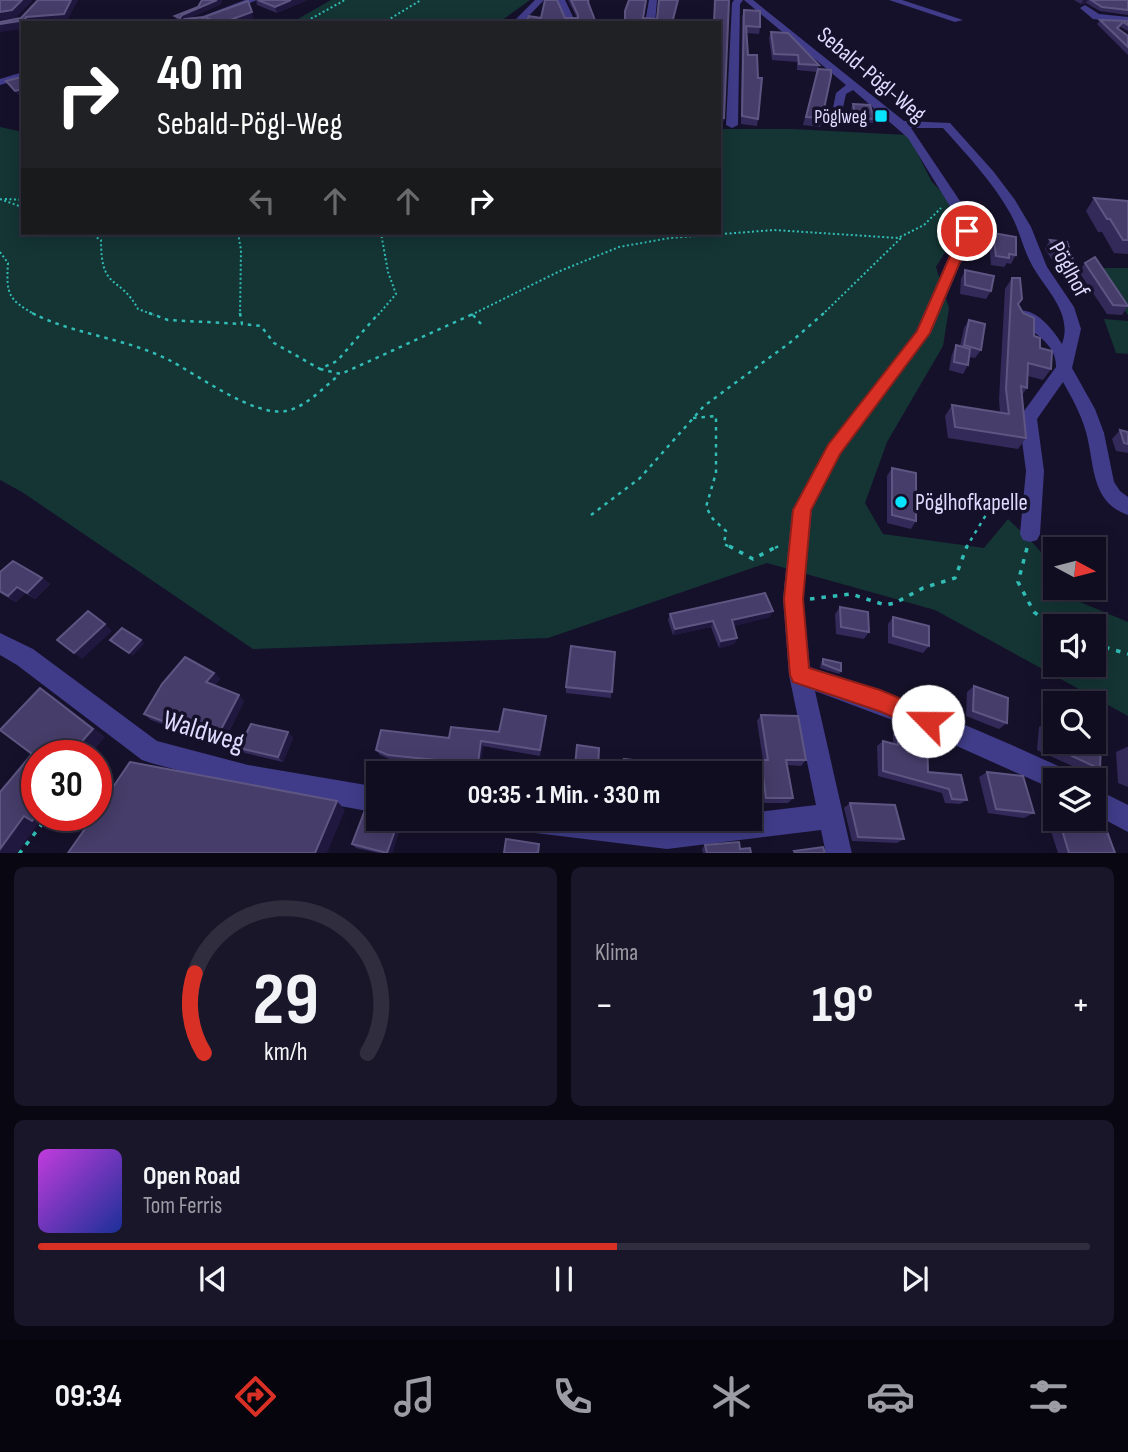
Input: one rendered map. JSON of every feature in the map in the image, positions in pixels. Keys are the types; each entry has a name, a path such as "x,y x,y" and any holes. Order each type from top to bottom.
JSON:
{"street":[{"path":"193,21 231,4 253,0"},
{"path":"518,21 540,0"},
{"path":"561,0 570,21"},
{"path":"650,21 653,0"},
{"path":"732,125 736,3 739,0"},
{"name":"Sebald-Pögl-Weg","path":"748,0 914,136 963,216 967,231 923,333 834,450 802,510 793,599 800,675 839,853"},
{"path":"893,0 917,4 958,20"},
{"path":"1085,8 1096,17 1128,20"},
{"path":"0,82 21,76"},
{"path":"834,121 841,93 853,85"},
{"name":"Pöglhof","path":"901,124 925,122 946,125 1015,211 1039,264 1065,304 1072,322 1074,338 1064,363 1028,418 1035,471 1030,534"},
{"path":"1022,315 1045,330 1064,363 1095,433 1105,484 1113,497 1128,507"},
{"name":"Waldweg","path":"0,643 25,657 151,751 248,777 366,798"},
{"path":"800,675 880,701 1001,751 1043,772"},
{"path":"1106,807 1128,819"},
{"path":"762,824 829,816"},
{"path":"626,831 667,836 708,831"}],"path":[{"path":"307,21 345,0"},
{"path":"386,21 421,0"},
{"path":"721,234 774,230 898,238 924,225 951,198"},
{"path":"0,199 21,200"},
{"path":"0,199 21,208"},
{"path":"591,515 640,478 704,406 801,333 861,279 904,234"},
{"path":"92,235 101,240 101,261 110,281 130,295 138,309 168,320 261,326 274,343 320,369 341,374"},
{"path":"238,235 242,324"},
{"path":"320,369 337,360 396,294 388,272 380,235"},
{"path":"0,252 8,263 6,289 17,305 52,323 96,333 167,359 248,405 284,412 301,406 341,374 473,315 560,271 619,247 670,238 709,235"},
{"path":"473,315 481,324"},
{"path":"692,418 716,416 716,473 706,507 713,519 726,531 724,544 753,559 799,536"},
{"path":"793,599 827,600 851,594 884,605 955,578 982,516 995,500 1015,495 1030,472 1035,471"},
{"path":"1030,534 1018,582 1034,612 1043,619"},
{"path":"1106,648 1128,654"},
{"path":"19,853 36,831"}],"green space":[{"path":"331,0 530,0 501,21 294,21"},
{"path":"0,127 21,132 21,235 721,235 721,129 792,129 908,135 932,182 945,195 957,224 950,244 936,267 949,308 943,346 887,442 865,503 883,534 984,548 1008,519 1043,556 1043,600 1075,600 1128,622 1128,716 1106,704 1106,691 1082,691 1057,677 1106,677 1106,614 1043,614 1043,669 935,610 767,563 548,638 253,649 22,492 0,480"},
{"path":"1092,268 1128,268 1128,315"},
{"path":"1104,319 1128,321 1128,354 1116,353"}],"building":[{"path":"0,0 22,0 12,10 0,12"},
{"path":"38,0 71,0 64,14 26,17 25,20 0,24 21,18"},
{"path":"202,0 217,0 180,18 175,16 198,7"},
{"path":"258,0 291,0 275,7"},
{"path":"545,0 557,0 565,18 578,18 571,0 588,0 595,21 526,21 529,16 541,18"},
{"path":"629,0 646,0 643,18 657,19 659,0 678,0 673,21 625,21"},
{"path":"715,0 729,0 724,118 721,117 721,21 714,21"},
{"path":"1091,0 1128,0 1128,10 1102,7"},
{"path":"248,1 252,12 227,21 214,21 204,17"},
{"path":"744,10 760,11 760,27 746,26 748,55 757,55 758,78 762,78 758,119 742,116"},
{"path":"204,17 201,21 180,21"},
{"path":"1100,20 1128,21 1128,25 1123,22 1117,28 1128,36 1128,47"},
{"path":"771,32 788,33 819,65 799,64 798,55 774,54"},
{"path":"818,69 831,70 822,118 806,117"},
{"path":"21,77 21,90 15,91 6,81"},
{"path":"853,104 870,105 874,119 856,118"},
{"path":"1094,198 1128,201 1128,240 1123,240"},
{"path":"993,233 1016,237 1016,255 1009,254 1009,258 996,256"},
{"path":"1050,240 1067,242 1078,274 1074,276"},
{"path":"1095,257 1128,306 1113,305 1085,263"},
{"path":"965,270 994,276 991,291 965,285"},
{"path":"1012,278 1020,278 1022,299 1018,304 1023,313 1034,318 1034,336 1040,338 1040,348 1052,351 1051,369 1028,363 1027,388 1021,386 1026,438 955,427 952,405 1009,414 1006,389"},
{"path":"969,320 985,324 981,350 964,345"},
{"path":"956,345 970,349 968,365 954,362"},
{"path":"1120,430 1128,432 1128,444 1124,443"},
{"name":"Pöglhofkapelle","path":"892,468 916,473 916,521 892,515"},
{"path":"13,561 42,578 27,593 17,587 8,596 0,591 0,572"},
{"path":"765,593 773,611 732,620 737,638 721,641 713,621 675,629 670,614"},
{"path":"840,607 868,612 869,632 841,627"},
{"path":"88,611 105,624 74,653 57,640"},
{"path":"893,617 929,626 929,646 893,636"},
{"path":"122,628 141,640 129,653 110,640"},
{"path":"571,646 615,652 612,692 566,687"},
{"path":"185,657 214,673 206,682 239,695 215,741 144,714 162,684"},
{"path":"823,659 841,663 841,671 823,664"},
{"path":"974,686 1008,698 1007,723 973,711"},
{"path":"40,688 93,729 83,740 21,740 21,746 0,730"},
{"path":"504,709 546,716 540,750 481,741 478,761 445,761 388,755 376,750 381,730 449,738 451,727 499,732"},
{"path":"761,715 798,716 806,760 786,760 793,798 766,798 761,760 768,760"},
{"path":"251,724 288,732 278,757 239,748"},
{"path":"898,728 927,736 928,772 961,775 967,800 952,799 949,789 883,771 883,741 898,745"},
{"path":"577,745 599,748 598,761 575,761"},
{"path":"1068,754 1101,754 1100,768"},
{"path":"130,762 337,801 315,853 68,853 83,831 112,831 112,788"},
{"path":"21,767 21,820 0,849 0,792"},
{"path":"987,772 1023,776 1034,813 996,809"},
{"path":"850,803 895,805 904,839 858,837"},
{"path":"365,810 366,831 395,831 387,853 352,844"},
{"path":"1106,829 1115,853 1069,853 1062,831 1106,831"},
{"path":"506,839 539,844 538,853 504,853"},
{"path":"739,842 740,849 750,848 751,853 707,853 705,845"},
{"path":"823,847 825,853 794,851"}],"place":[{"name":"Pöglweg","path":"881,116"},
{"name":"Pöglhofkapelle","path":"901,502"}],"route":[{"path":"928,721 880,701 800,675 793,599 802,510 834,450 896,372 923,333 967,231"}]}
